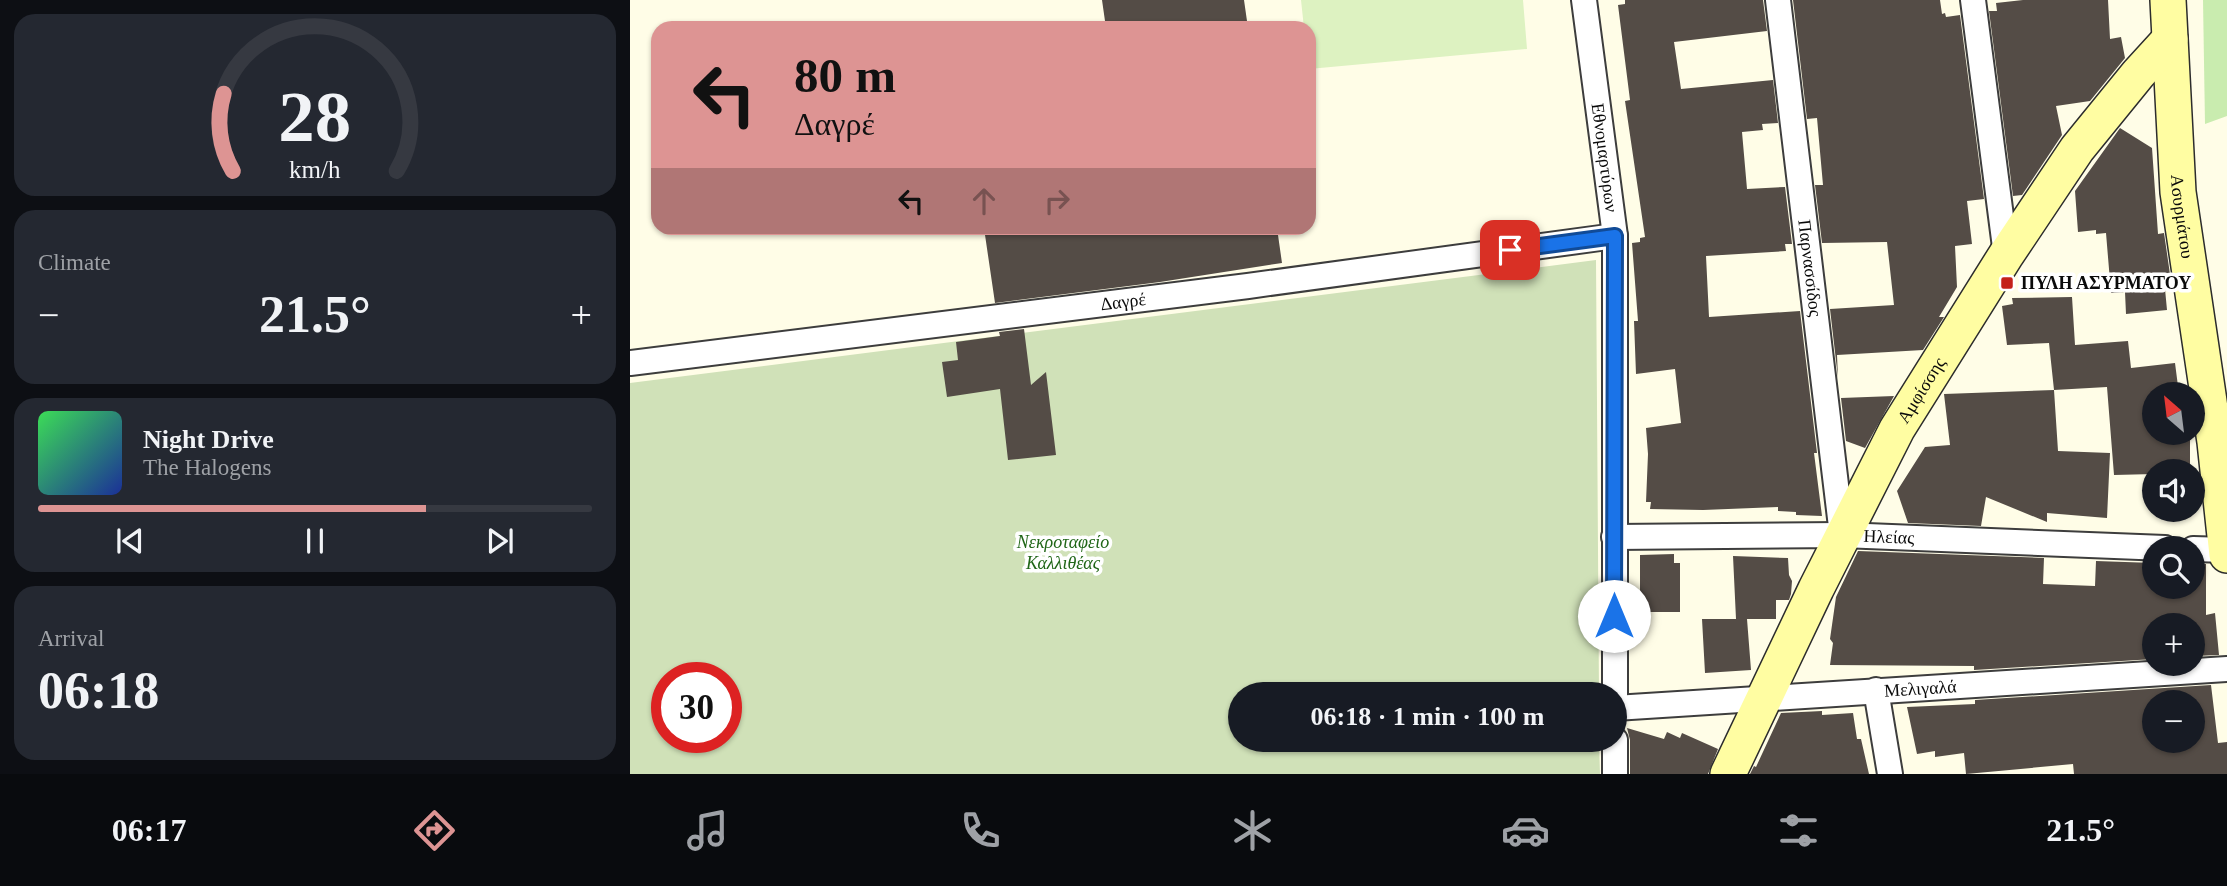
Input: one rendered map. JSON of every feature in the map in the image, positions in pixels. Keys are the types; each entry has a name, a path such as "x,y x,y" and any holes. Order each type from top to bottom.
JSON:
{"street":[{"name":"Εθνομαρτύρων","path":"1584,0 1615,236 1615,682"},
{"name":"Παρνασσίδος","path":"1778,0 1842,535"},
{"path":"1973,0 2006,256"},
{"name":"Ασυρμάτου","path":"2168,0 2178,192 2221,442 2227,552"},
{"name":"Αμφίσσης","path":"1728,774 1842,535 1897,429 2077,149 2170,39"},
{"name":"Δαγρέ","path":"630,363 1262,284 1615,236"},
{"name":"Ηλείας","path":"1614,537 1842,535 2142,547"},
{"path":"2205,550 2227,552"},
{"name":"Μελιγαλά","path":"1627,707 2227,669"},
{"path":"1876,690 1890,774"},
{"path":"1615,752 1615,774"}],"green space":[{"path":"1301,0 1523,0 1527,49 1316,68 1316,21 1303,21"},
{"path":"2203,0 2227,0 2227,116 2205,124"},
{"name":"Νεκροταφείο Καλλιθέας","path":"1596,260 1599,682 1228,682 1228,752 1599,752 1600,774 630,774 630,383"}],"building":[{"path":"1102,0 1244,0 1247,21 1105,21"},
{"path":"1625,0 1763,0 1767,31 1674,42 1681,89 1773,80 1778,123 1762,124 1763,130 1742,132 1747,189 1785,187 1792,244 1785,244 1786,251 1706,256 1709,317 1800,311 1822,516 1796,515 1796,512 1778,511 1778,507 1650,509 1651,502 1646,502 1646,428 1681,423 1675,369 1636,374 1634,321 1638,321 1632,243 1640,242 1640,238 1645,237 1625,101 1630,100 1618,5 1625,4"},
{"path":"1793,0 1940,0 1942,14 1945,13 1946,17 1960,15 1984,199 1967,201 1972,244 1955,246 1957,287 1939,317 1944,317 1923,350 1837,355 1838,378 1830,309 1894,305 1887,242 1822,243 1815,185 1823,185 1817,118 1807,119"},
{"path":"2023,0 2108,0 2110,39 2121,37 2125,58 2090,101 2056,106 2062,135 2022,195 2013,196 1989,11 1997,11 1996,3"},
{"path":"2120,128 2152,148 2158,234 2164,233 2172,288 2165,289 2167,310 2126,314 2125,292 2111,293 2106,233 2096,234 2096,230 2078,232 2075,191"},
{"path":"985,235 1278,235 1282,263 995,303"},
{"path":"2072,297 2075,345 2128,341 2131,368 2175,363 2177,382 2142,382 2142,445 2190,445 2190,459 2142,459 2142,474 2114,475 2107,387 2054,390 2049,343 2007,345 2002,306 2013,304 2012,298"},
{"path":"1024,329 1031,385 1046,372 1056,455 1008,460 1000,389 947,397 942,362 958,360 956,342 1000,336 999,332"},
{"path":"2054,390 2058,451 2110,453 2107,518 2047,513 2047,522 1986,497 1981,526 1908,523 1897,491 1925,447 1950,445 1944,394"},
{"path":"1894,396 1865,448 1846,441 1841,398"},
{"path":"1858,551 2044,558 2043,584 2095,586 2096,561 2142,563 2142,599 2205,599 2206,564 2206,615 2215,613 2219,655 2205,656 2205,613 2142,613 2142,660 1974,670 1974,666 1830,665 1833,643 1830,639 1836,597"},
{"path":"1674,554 1674,563 1680,563 1680,612 1640,612 1640,555"},
{"path":"1733,556 1788,558 1791,594 1789,600 1776,600 1776,619 1747,619 1751,670 1705,673 1702,619 1736,619"},
{"path":"2211,685 2218,743 2227,742 2227,774 2074,774 2073,764 1966,774 1964,753 1935,757 1935,751 1917,754 1907,707 1975,704 1975,700"},
{"path":"1822,711 1822,715 1853,713 1857,739 1861,739 1869,774 1750,774 1754,766 1756,767 1781,713"},
{"path":"1627,728 1664,739 1667,732 1680,738 1682,733 1718,749 1708,774 1630,774 1630,740"}],"place":[{"name":"ΠΥΛΗ ΑΣΥΡΜΑΤΟΥ","path":"2007,283"}],"route":[{"path":"1510,250 1615,236 1614,616"}]}
